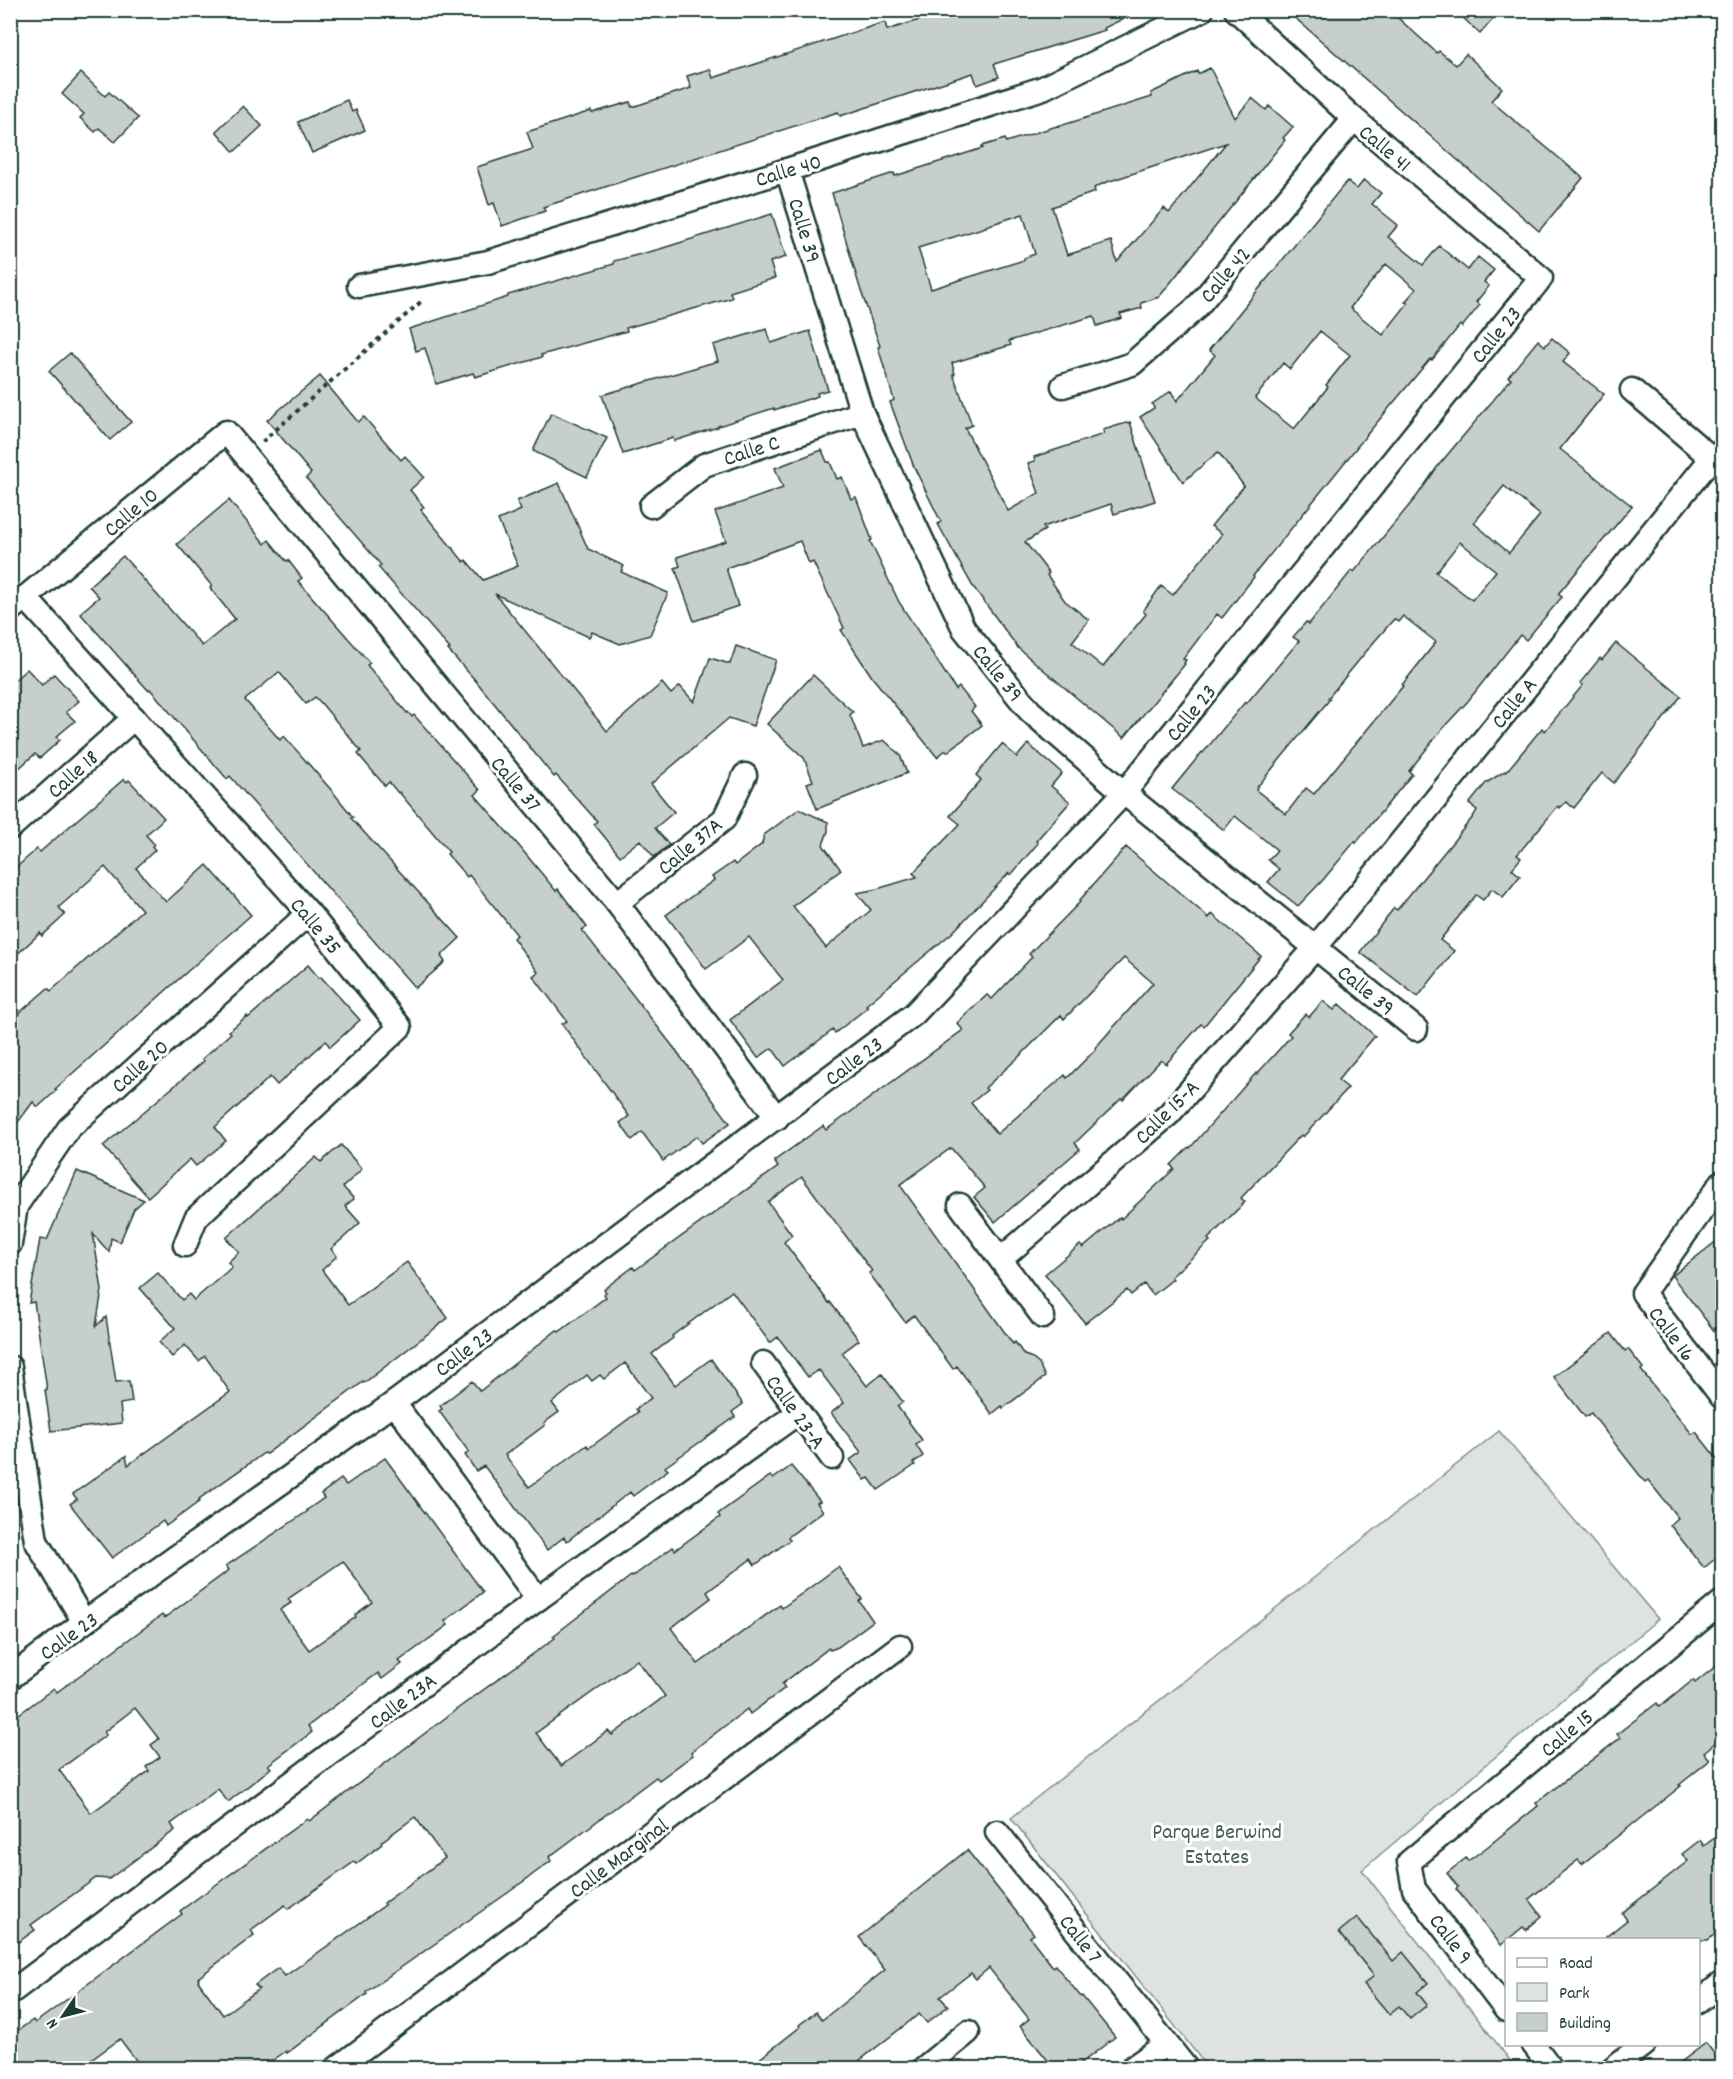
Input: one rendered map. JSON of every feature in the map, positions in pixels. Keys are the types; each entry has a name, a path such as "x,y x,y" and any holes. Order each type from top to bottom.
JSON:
{"street":[{"name":"Calle 40","path":"359,286 488,262 787,170 1042,88 1202,10"},
{"name":"Calle 41","path":"1236,10 1354,119 1540,278"},
{"name":"Calle 42","path":"1063,386 1132,364 1196,308 1354,119"},
{"name":"Calle 39","path":"787,170 862,413 964,629 1030,711 1124,793 1416,1029"},
{"name":"Calle 23","path":"10,1677 394,1403 914,1014 1124,793 1540,278"},
{"path":"1632,390 1717,463"},
{"name":"Calle C","path":"651,506 704,465 862,413"},
{"name":"Calle 10","path":"18,604 226,432 246,456"},
{"name":"Calle 37","path":"246,456 617,903 777,1118"},
{"name":"Calle A","path":"1316,947 1717,463"},
{"name":"Calle 35","path":"18,604 134,718 309,913 400,1027 196,1218 184,1245"},
{"name":"Calle 18","path":"10,828 134,718"},
{"name":"Calle 37A","path":"617,903 724,819 745,775"},
{"name":"Calle 20","path":"10,1244 16,1206 69,1128 309,913"},
{"name":"Calle 15-A","path":"1001,1259 1169,1114 1316,947"},
{"name":"Calle 16","path":"1722,1182 1643,1293 1722,1397"},
{"path":"960,1205 1043,1317"},
{"name":"Calle 23-A","path":"763,1363 832,1458"},
{"path":"10,1367 36,1542 84,1622"},
{"path":"394,1403 538,1599"},
{"name":"Calle 23A","path":"10,1993 538,1599 798,1413"},
{"name":"Calle 15","path":"1409,1862 1722,1602"},
{"name":"Calle Marginal","path":"337,2068 900,1646"},
{"name":"Calle 7","path":"997,1832 1186,2068"},
{"name":"Calle 9","path":"1409,1862 1414,1889 1505,2009"},
{"path":"1700,2000 1722,1983"},
{"path":"924,2068 968,2032"},
{"path":"1132,2068 1166,2044"},
{"path":"1534,2046 1551,2068"},
{"path":"1613,2068 1641,2046"}],"path":[{"path":"246,456 423,299"}],"green space":[{"name":"Parque Berwind Estates","path":"1499,1431 1658,1619 1362,1870 1516,2068 1208,2068 1011,1818"}],"building":[{"path":"924,10 1141,10 1104,28 1105,30 994,64 999,77 977,85 973,73 840,116 838,112 543,207 545,211 502,226 494,203 489,205 477,167 533,149 527,132 591,111 592,113 630,102 632,107 691,88 687,76 710,69 713,78 885,22 887,30 926,18"},
{"path":"1286,10 1389,10 1437,53 1439,51 1456,65 1466,54 1502,88 1491,101 1583,178 1539,231"},
{"path":"1455,10 1501,10 1480,34"},
{"path":"1210,68 1235,118 1252,98 1266,110 1269,106 1293,127 1159,297 1141,303 1142,308 1120,314 1122,318 1097,326 1094,316 1009,341 1011,345 952,363 955,374 953,374 972,425 965,428 1008,511 1039,493 1028,463 1035,461 1034,457 1104,434 1103,430 1130,422 1155,501 1114,514 1111,504 1043,527 1045,530 1025,542 1049,573 1047,575 1065,601 1089,620 1072,642 1103,667 1146,614 1143,611 1161,586 1173,595 1222,534 1211,526 1244,486 1218,452 1183,482 1140,417 1154,408 1152,404 1171,391 1177,401 1215,355 1209,350 1347,181 1357,189 1364,180 1381,193 1372,204 1398,225 1388,237 1423,265 1439,246 1468,270 1478,257 1494,270 1484,282 1489,286 1476,302 1480,305 1462,327 1460,325 1432,360 1430,359 1369,432 1222,618 1217,614 1183,659 1186,660 1185,664 1124,738 1018,648 972,585 938,524 941,522 914,467 890,402 894,400 878,347 880,346 832,193 894,173 895,176 1005,139 1006,142 1152,97 1151,93 1197,71 1198,74","holes":["1226,143 1169,213 1164,208 1117,262 1111,241 1067,255 1052,207 1095,192 1094,188","1023,214 1035,254 1024,260 931,289 918,248","1386,264 1416,289 1383,335 1350,308","1320,331 1350,355 1294,429 1255,398 1283,363 1290,369"]},
{"path":"81,73 105,96 109,92 138,118 115,142 99,128 95,132 80,118 84,114 62,94"},
{"path":"347,100 352,112 356,110 365,130 312,153 298,122"},
{"path":"243,106 262,126 234,152 216,131"},
{"path":"772,214 786,257 770,262 775,278 730,292 732,298 626,328 627,331 541,355 542,357 475,377 473,373 436,384 425,348 416,351 409,329 508,297 508,295 614,264 614,261"},
{"path":"767,329 771,343 810,331 828,390 817,393 818,396 774,410 774,408 674,441 673,438 623,454 602,395 718,361 713,345"},
{"path":"1552,338 1570,353 1563,362 1604,394 1560,449 1632,506 1558,594 1562,597 1526,640 1520,635 1409,771 1412,774 1356,843 1355,841 1298,906 1268,882 1279,869 1268,860 1277,850 1235,816 1224,830 1172,789 1299,641 1293,637 1306,622 1309,624 1352,570 1354,572 1417,496 1438,466 1511,379 1508,377 1538,340 1545,346","holes":["1504,486 1540,515 1509,553 1474,523","1460,542 1496,571 1472,600 1436,572","1403,616 1436,642 1403,686 1314,794 1306,788 1286,814 1256,790 1257,787 1374,642 1394,619 1398,622"]},
{"path":"70,353 131,422 110,440 49,371"},
{"path":"320,376 358,422 364,417 401,460 405,456 424,477 410,490 424,507 421,510 464,562 466,560 483,580 518,566 498,520 521,510 517,501 559,483 588,549 624,566 621,572 668,593 650,635 620,644 592,632 589,637 495,594 607,731 662,683 671,694 680,686 694,702 710,658 730,664 736,646 776,660 753,726 729,718 651,784 674,812 655,828 669,845 654,857 640,840 620,856 594,824 597,821 556,775 554,777 448,650 450,649 378,567 381,565 306,478 311,473 267,420"},
{"path":"551,413 607,438 587,477 533,451"},
{"path":"822,450 837,479 842,477 851,499 856,497 872,540 870,541 899,602 956,690 959,687 975,707 971,711 982,725 937,757 872,677 841,630 844,628 813,562 809,564 800,541 726,568 738,606 694,621 675,568 680,566 677,557 726,541 715,512 783,488 775,468"},
{"path":"229,500 265,544 269,540 286,561 288,560 302,578 298,581 370,663 367,665 407,713 412,717 414,715 480,790 475,795 556,891 558,889 587,927 582,930 730,1123 702,1143 697,1136 663,1161 642,1132 632,1140 620,1123 629,1116 562,1024 567,1021 533,976 538,972 513,938 517,935 469,875 467,877 447,854 449,852 399,792 389,782 385,786 358,754 361,751 321,703 315,697 306,704 279,672 245,700 280,740 284,736 333,792 353,817 351,818 460,938 441,956 445,962 415,988 230,776 227,779 150,689 148,690 80,613 99,597 89,586 123,556 202,646 235,619 210,588 212,586 177,544"},
{"path":"1616,643 1681,696 1614,783 1602,773 1574,808 1566,802 1560,808 1558,806 1517,855 1521,858 1512,869 1520,876 1503,897 1492,889 1483,900 1476,895 1440,940 1454,951 1418,997 1360,952 1394,908 1397,910 1473,817 1477,810 1469,804 1486,783 1506,772 1542,728 1545,731 1583,685 1580,683 1600,658 1602,660"},
{"path":"27,669 42,685 54,674 79,701 66,712 75,721 56,737 60,740 40,758 35,754 10,776 10,684"},
{"path":"813,675 853,712 850,715 863,748 884,740 900,755 907,773 817,809 807,783 813,781 804,758 767,724"},
{"path":"1002,744 1017,757 1028,744 1062,773 1051,786 1070,802 1036,841 1038,843 1011,875 1009,873 953,932 866,1005 868,1007 835,1033 833,1030 785,1066 772,1048 758,1058 730,1020 783,980 749,937 706,969 666,915 714,880 712,877 733,862 735,865 762,844 764,835 799,809 828,822 828,831 823,845 841,870 793,906 826,948 871,910 857,893 917,877 913,873 960,824 950,816 981,780 976,775"},
{"path":"124,779 127,782 129,780 164,818 146,835 154,844 152,846 155,850 136,868 166,902 207,865 251,915 55,1089 57,1090 38,1107 33,1102 10,1133 10,1021 48,988 51,991 142,910 105,867 59,907 65,915 42,936 40,933 10,961 10,873 37,849 40,852"},
{"path":"1126,847 1209,918 1212,914 1261,956 1204,1026 1201,1024 1166,1064 1161,1060 1123,1100 1121,1099 1075,1143 1080,1149 995,1222 974,1197 985,1188 951,1148 900,1185 1013,1344 1015,1342 1024,1355 1039,1364 1045,1377 992,1414 957,1366 953,1369 914,1315 905,1322 869,1273 872,1271 802,1177 768,1202 792,1235 784,1242 859,1340 842,1353 867,1386 882,1374 903,1402 897,1406 922,1440 916,1445 923,1456 913,1463 915,1465 878,1490 869,1478 865,1480 850,1460 861,1452 831,1413 844,1403 819,1370 808,1377 778,1337 770,1343 732,1291 652,1354 675,1385 711,1359 743,1404 732,1412 735,1417 665,1467 668,1470 633,1496 630,1492 567,1541 564,1537 547,1550 484,1466 476,1471 465,1455 469,1452 439,1411 442,1409 440,1406 472,1381 480,1391 557,1330 559,1332 606,1297 604,1289 633,1267 635,1270 778,1167 774,1161 823,1126 826,1130 963,1030 957,1023 987,995 992,999 1032,957 1029,954","holes":["1124,958 1153,983 1096,1049 1067,1078 1065,1075 997,1134 971,1103 987,1090 985,1088 1061,1015 1064,1019","625,1363 651,1398 636,1409 638,1412 589,1448 587,1445 529,1487 505,1455 559,1412 552,1403 587,1375 592,1381 600,1375 604,1379"]},
{"path":"308,965 360,1020 330,1047 326,1041 277,1085 270,1077 215,1127 226,1141 196,1166 190,1159 148,1197 103,1146 204,1061 202,1059 231,1033 229,1031 247,1016 248,1018"},
{"path":"1323,1001 1334,1010 1339,1004 1375,1036 1338,1080 1348,1088 1303,1137 1301,1135 1241,1198 1245,1202 1208,1239 1210,1241 1171,1277 1173,1279 1153,1295 1144,1284 1131,1295 1127,1290 1085,1323 1045,1274 1080,1245 1083,1248 1120,1217 1121,1219 1174,1169 1171,1165 1190,1148 1291,1036 1288,1033 1305,1014 1309,1017"},
{"path":"341,1145 362,1169 343,1187 354,1199 345,1206 360,1223 331,1249 337,1256 322,1270 348,1305 407,1262 448,1318 364,1383 199,1499 200,1501 166,1526 163,1521 112,1558 70,1504 77,1499 73,1494 126,1456 128,1465 230,1392 205,1356 199,1361 185,1345 172,1357 159,1342 175,1328 140,1288 158,1273 182,1300 189,1294 194,1300 232,1267 228,1262 239,1252 226,1238 316,1157 321,1162"},
{"path":"77,1171 144,1200 134,1209 120,1242 111,1238 109,1252 93,1234 102,1290 96,1326 106,1317 116,1382 129,1381 132,1402 120,1404 122,1423 51,1431 34,1302 29,1303 40,1239 47,1240"},
{"path":"1722,1237 1722,1341 1672,1276"},
{"path":"1611,1333 1625,1351 1628,1349 1643,1368 1641,1370 1692,1434 1696,1432 1722,1465 1722,1553 1704,1568 1670,1525 1678,1518 1648,1480 1645,1482 1591,1413 1585,1417 1554,1377"},
{"path":"385,1458 483,1592 445,1621 448,1625 399,1661 402,1664 382,1679 378,1673 308,1726 312,1732 268,1765 271,1768 228,1802 218,1789 171,1824 175,1830 109,1879 96,1878 31,1925 35,1930 10,1948 10,1721 54,1688 57,1692 162,1615 164,1618 229,1570 226,1566 308,1511 324,1498 321,1494 341,1479 346,1485","holes":["343,1561 372,1602 355,1615 356,1617 309,1650 280,1610 291,1603 288,1599","135,1708 159,1739 151,1745 160,1757 146,1767 149,1771 91,1813 59,1770 106,1735 104,1732"]},
{"path":"791,1466 820,1501 817,1503 823,1511 788,1537 790,1540 755,1565 751,1559 707,1592 711,1598 671,1628 698,1664 780,1605 782,1608 838,1567 862,1599 859,1601 873,1621 838,1647 830,1650 829,1648 782,1684 785,1688 750,1714 747,1709 691,1752 693,1755 659,1780 656,1777 549,1857 551,1861 366,1992 367,1994 287,2053 286,2051 262,2068 142,2068 120,2039 80,2068 10,2068 10,2036 33,2020 35,2023 182,1914 180,1911 307,1819 309,1821 555,1638 553,1636 631,1576 673,1547 675,1550 720,1517 718,1514 770,1476 773,1479","holes":["637,1660 665,1696 612,1735 608,1731 561,1766 536,1733","415,1817 445,1858 384,1903 385,1905 285,1976 278,1968 255,1985 259,1989 223,2015 198,1978 254,1935 251,1930 285,1905 288,1909 354,1862 356,1864"]},
{"path":"1722,1661 1722,1737 1704,1752 1710,1760 1679,1785 1681,1786 1582,1864 1578,1860 1529,1899 1542,1916 1526,1930 1523,1927 1510,1938 1505,1938 1505,1942 1501,1945 1456,1889 1458,1887 1447,1873 1466,1858 1468,1861 1538,1806 1536,1803 1620,1738 1617,1734 1657,1703 1659,1706 1665,1703 1693,1680 1695,1683"},
{"path":"1722,1832 1722,1928 1708,1940 1700,1940 1700,1938 1604,1938 1627,1920 1622,1913 1688,1861 1682,1854 1700,1840 1704,1846"},
{"path":"967,1850 1034,1934 1030,1937 1053,1967 1055,1965 1115,2037 1075,2068 1054,2068 1020,2026 1029,2019 989,1968 976,1979 971,1973 940,1997 948,2006 927,2023 919,2014 850,2068 748,2068 816,2012 822,2020 885,1970 859,1937"},
{"path":"1357,1917 1393,1961 1403,1952 1428,1983 1417,1992 1427,2005 1410,2019 1399,2006 1389,2014 1364,1984 1374,1976 1339,1932"},
{"path":"1706,2043 1722,2064 1722,2068 1673,2068"}]}
